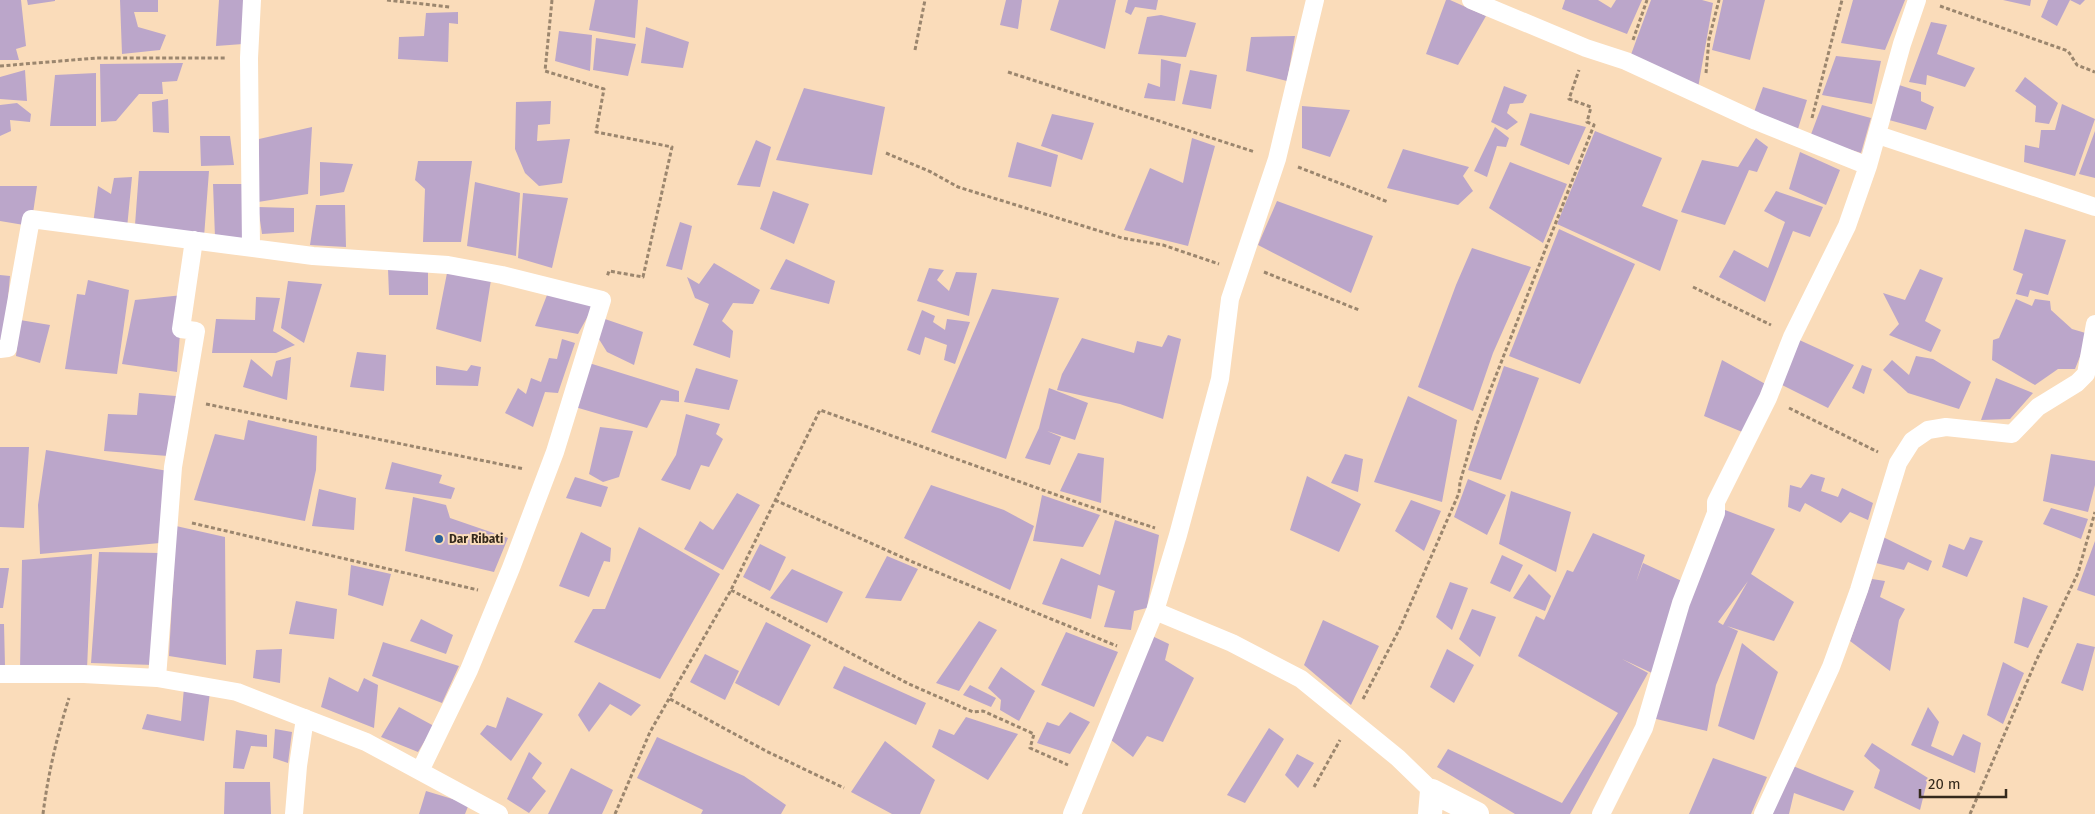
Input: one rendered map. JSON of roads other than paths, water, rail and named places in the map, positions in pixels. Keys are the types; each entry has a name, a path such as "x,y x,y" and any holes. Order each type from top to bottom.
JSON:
{"street":[{"path":"251,247 249,58 252,0"},
{"path":"1072,814 1155,611 1178,535 1220,379 1230,298 1277,159 1315,0"},
{"path":"1471,0 1586,48 1626,61 1805,142 1868,166"},
{"path":"1601,814 1644,728 1681,603 1716,513 1716,502 1768,398 1792,337 1847,226 1878,135 1902,44 1924,2"},
{"path":"1878,135 2095,207"},
{"path":"0,349 8,348 31,219 313,256 448,265 502,275 602,300 547,473 500,595 469,670 420,771"},
{"path":"157,678 174,467 196,331 181,329 194,240"},
{"path":"1763,814 1830,667 1859,590 1898,462 1912,441 1928,430 1946,426 2012,434 2038,407 2077,383 2086,374 2095,324"},
{"path":"1155,611 1232,643 1301,679 1398,758 1431,803 1477,814"},
{"path":"0,674 157,678 237,692 366,742 499,814"},
{"path":"294,814 305,718"}],"place":[{"name":"Dar Ribati","path":"439,539"}]}
